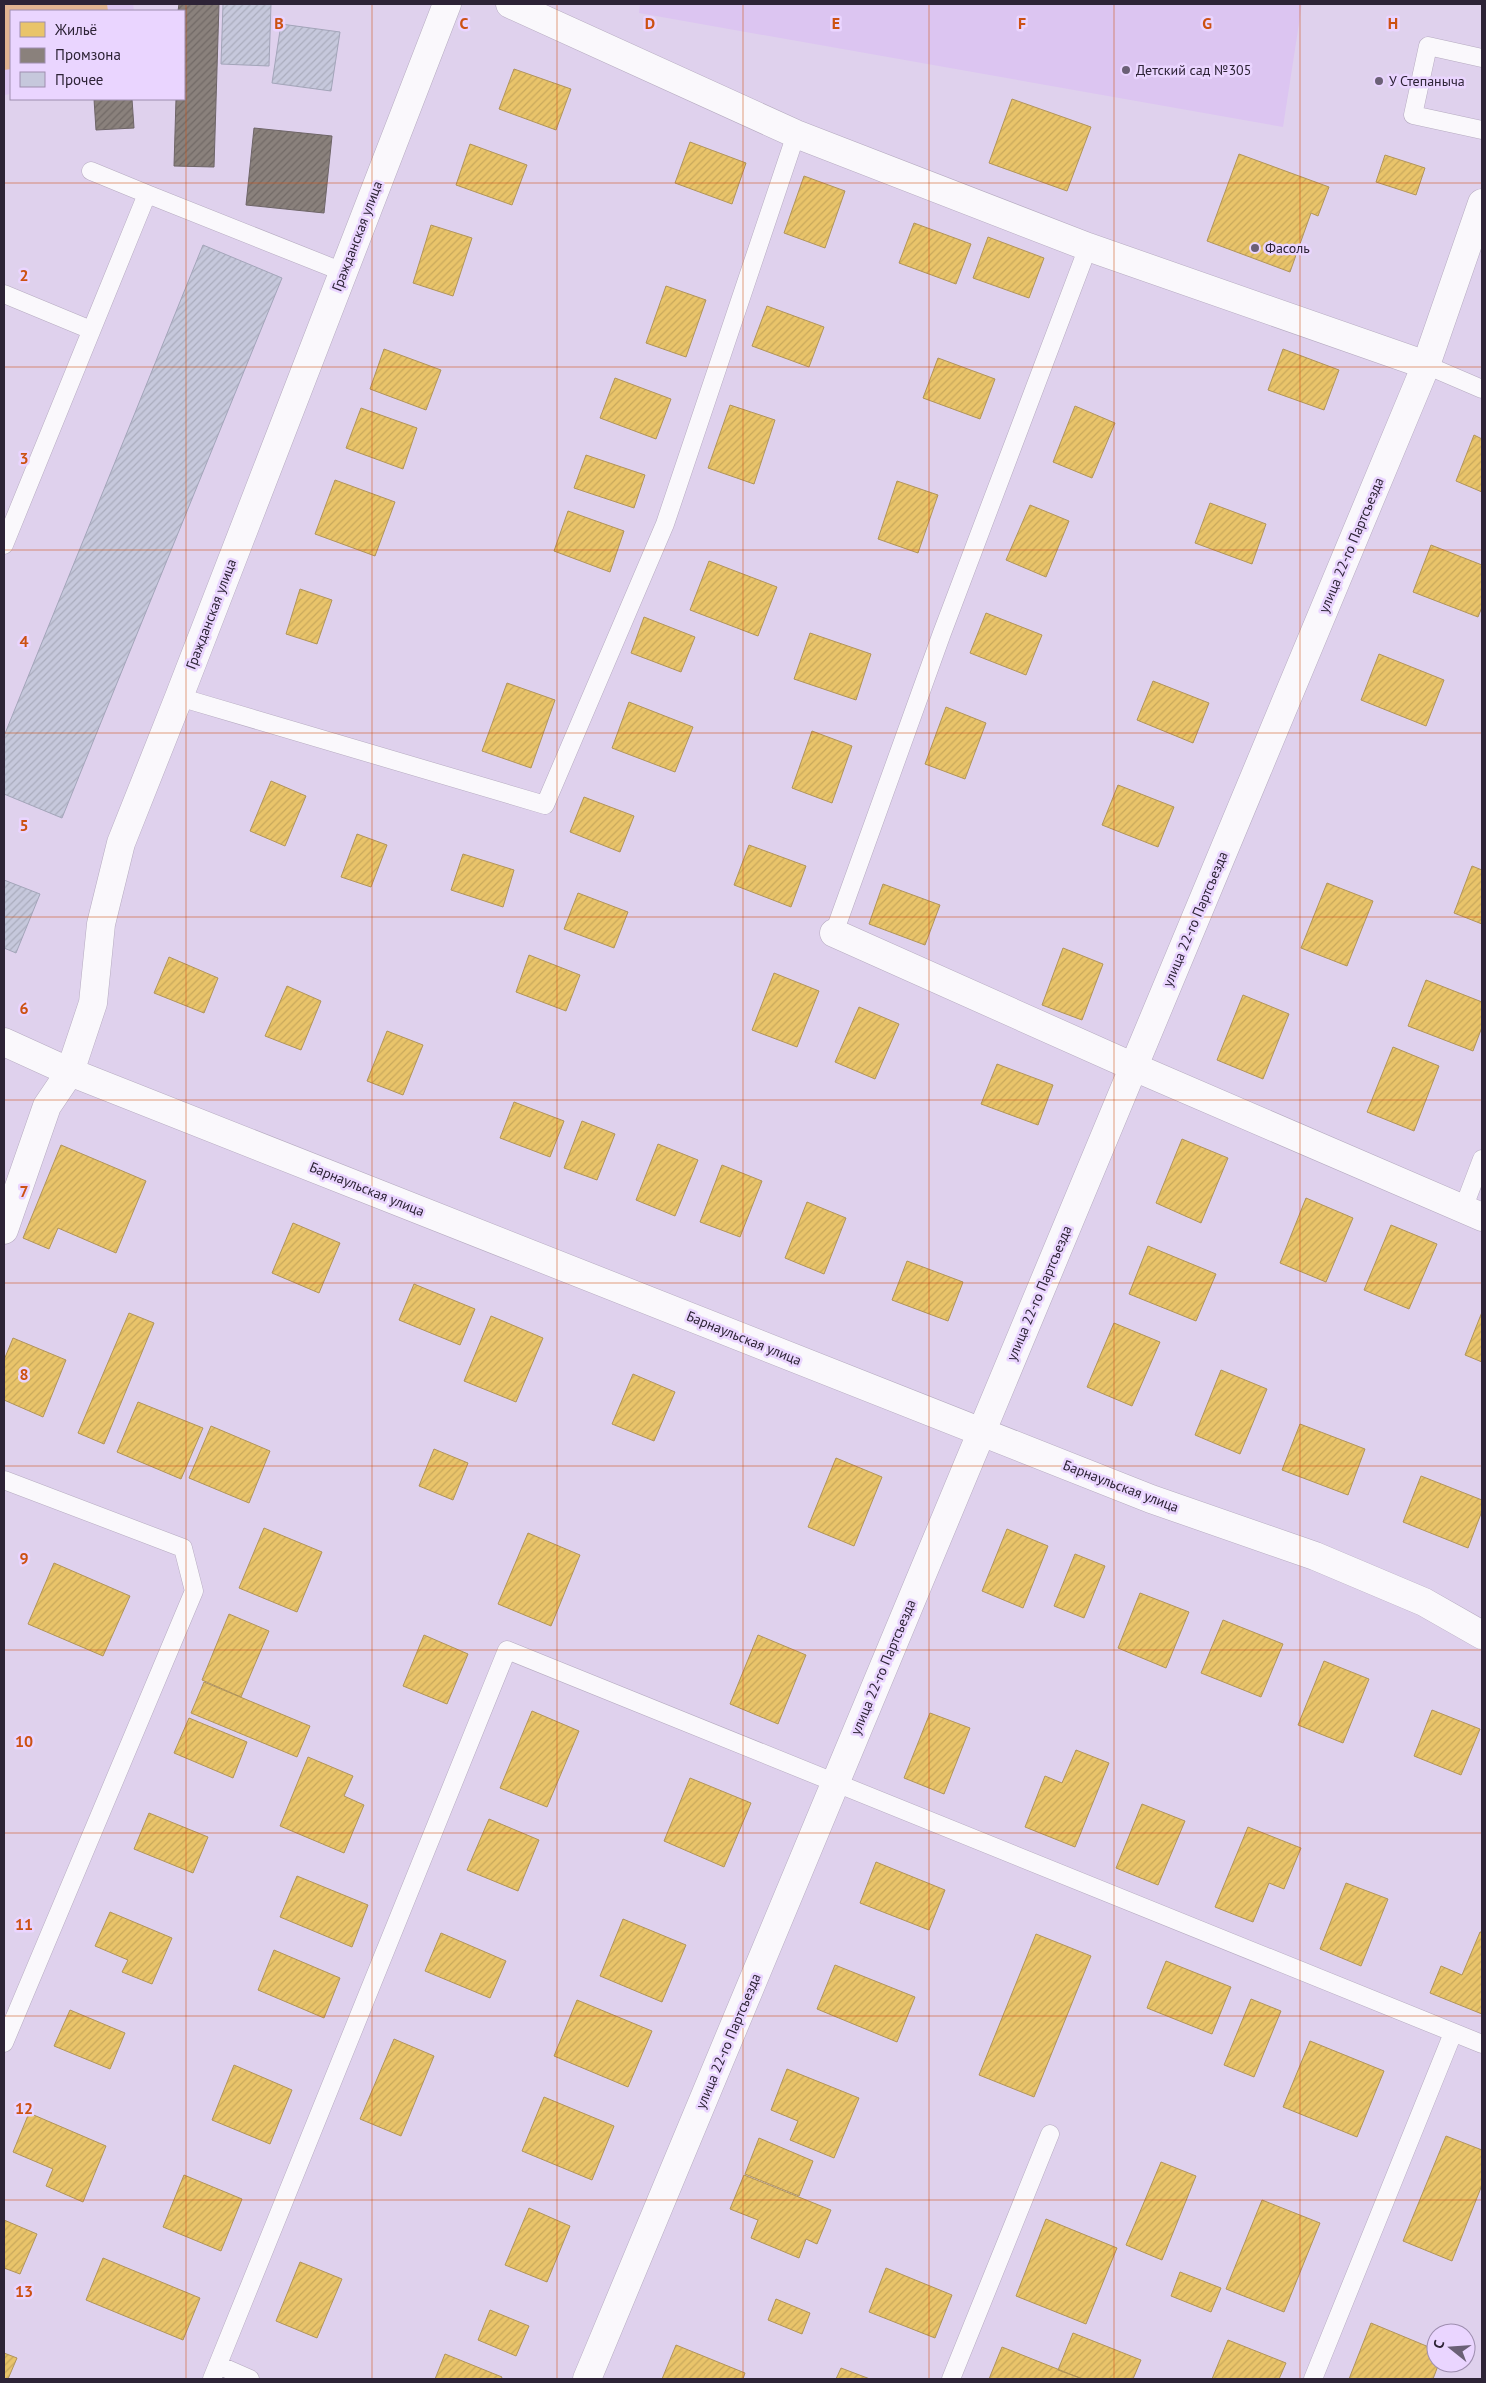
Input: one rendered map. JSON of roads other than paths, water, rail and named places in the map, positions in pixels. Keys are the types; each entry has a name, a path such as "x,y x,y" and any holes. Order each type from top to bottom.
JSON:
{"street":[{"name":"Гражданская улица","path":"4,1230 47,1106 70,1072 93,1003 101,924 121,843 447,4"},
{"path":"510,4 796,134 1088,247 1426,365"},
{"name":"улица 22-го Партсъезда","path":"587,2379 1426,365 1482,203"},
{"path":"834,933 1134,1067 1473,1213"},
{"name":"Барнаульская улица","path":"4,1042 70,1072 1151,1499 1315,1556 1424,1602 1482,1635"}],"lane":[{"path":"1482,58 1428,46 1413,115 1482,130"},
{"path":"179,697 545,804 665,524 796,134"},
{"path":"91,171 343,272"},
{"path":"4,545 147,194"},
{"path":"834,933 945,624 1088,247"},
{"path":"4,294 91,330"},
{"path":"1426,365 1482,388"},
{"path":"1473,1213 1482,1159"},
{"path":"4,1480 183,1548 194,1591 4,2043"},
{"path":"250,2379 215,2372 507,1650 1482,2044"},
{"path":"1313,2379 1453,2032"},
{"path":"952,2379 1050,2134"}],"place":[{"name":"Детский сад №305","path":"1126,70"},
{"name":"У Степаныча","path":"1379,81"},
{"name":"Фасоль","path":"1255,248"}]}
